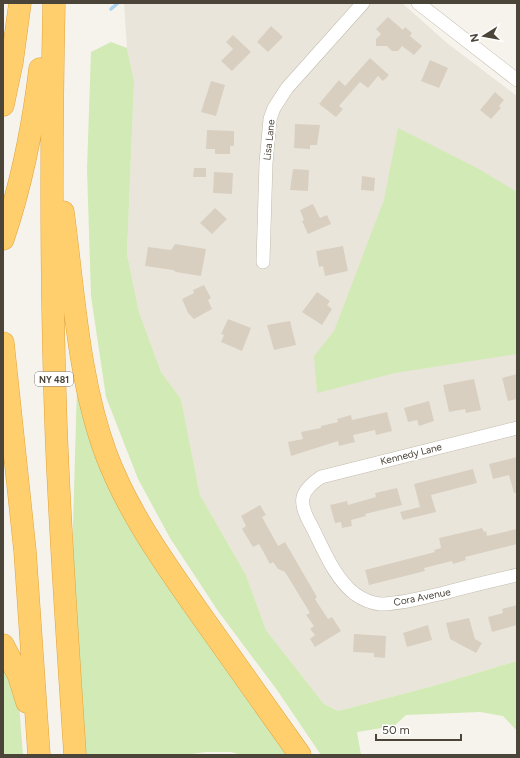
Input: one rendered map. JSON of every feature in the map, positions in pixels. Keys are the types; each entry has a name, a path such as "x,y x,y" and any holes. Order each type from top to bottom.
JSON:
{"highway":[{"path":"3,105 12,62 20,3"},
{"path":"3,239 21,184 32,128 46,3"},
{"name":"NY 481","path":"54,3 51,123 51,224 56,428 74,755"},
{"path":"51,123 84,370 98,429 116,478 150,543 300,755"},
{"path":"3,343 26,551 39,755"},
{"path":"3,644 14,664 24,690 35,755"}],"street":[{"name":"Lisa Lane","path":"262,262 266,163 270,119 274,108 287,88 363,3"},
{"path":"418,3 517,80"},
{"name":"Kennedy Lane","path":"308,486 321,477 517,428"},
{"name":"Cora Avenue","path":"308,486 303,494 303,507 307,519 332,565 346,585 356,594 370,602 379,604 401,603 517,575"}],"shaded area":[{"path":"124,3 402,3 447,43 517,96 517,661 433,686 338,711 324,704 266,630 246,575 200,495 181,399 161,372 139,312 127,254 134,81 127,48"}],"green space":[{"path":"111,42 127,48 134,81 127,254 139,312 161,372 181,399 200,495 246,575 266,630 324,704 338,711 433,686 517,661 517,731 503,716 480,712 406,715 394,726 357,732 361,755 321,755 277,690 218,611 170,538 138,479 106,397 91,296 87,169 91,52"},
{"path":"398,128 477,168 517,192 517,354 395,373 317,393 314,356 334,331 384,200"},
{"path":"77,386 121,511 146,554 286,755 242,755 231,752 206,752 184,755 85,755 72,561"},
{"path":"3,657 19,704 23,755 3,755"}],"building":[{"path":"388,17 403,30 405,27 412,33 410,36 422,46 414,55 402,46 398,51 392,51 387,46 376,46 376,39 381,34 376,29"},
{"path":"271,26 283,37 268,52 257,42"},
{"path":"233,35 251,52 232,71 221,61 233,49 226,42"},
{"path":"370,58 389,75 383,81 378,76 368,88 360,82 339,106 343,109 336,117 319,104 339,80 345,86"},
{"path":"430,60 448,68 439,88 421,81"},
{"path":"211,81 225,85 216,116 201,112"},
{"path":"495,92 504,100 499,106 501,108 491,119 480,110"},
{"path":"295,124 320,125 317,145 310,145 310,149 294,148"},
{"path":"207,130 234,131 234,146 230,146 230,154 215,154 215,149 206,149"},
{"path":"194,168 206,168 206,177 193,177"},
{"path":"293,169 309,170 308,191 290,190"},
{"path":"214,172 233,173 232,194 213,193"},
{"path":"362,176 375,178 374,191 361,190"},
{"path":"313,204 320,218 327,215 331,224 308,234 302,221 304,220 300,210"},
{"path":"215,208 227,219 212,234 200,223"},
{"path":"175,244 206,249 201,276 145,266 148,247 171,250"},
{"path":"343,246 348,271 325,276 323,266 319,267 316,251"},
{"path":"204,285 211,298 208,300 212,309 194,319 188,313 182,299 194,293 193,290"},
{"path":"317,292 330,301 327,305 332,309 322,325 302,312"},
{"path":"228,319 251,328 242,351 221,342 224,335 221,334"},
{"path":"290,321 296,345 274,350 267,325"},
{"path":"517,374 517,399 508,401 502,378"},
{"path":"474,379 481,410 466,413 465,409 449,412 443,385"},
{"path":"429,401 434,421 419,426 417,420 408,422 404,408"},
{"path":"387,412 392,431 376,435 375,430 353,435 355,442 339,446 338,441 291,456 288,442 303,439 301,432 321,428 321,426 338,422 337,419 351,415 352,420"},
{"path":"517,457 517,493 514,493 509,475 493,479 489,464"},
{"path":"473,469 477,483 431,495 436,512 403,520 400,512 420,507 414,484"},
{"path":"397,488 402,505 365,514 366,516 351,520 352,526 342,528 341,522 335,523 330,505 347,501 348,505 376,497 375,493"},
{"path":"260,505 266,515 262,517 278,546 285,542 317,597 315,599 328,619 332,617 341,631 315,647 310,639 315,635 310,629 314,626 306,615 310,613 285,572 278,569 273,562 270,564 259,544 253,547 242,529 246,526 241,516"},
{"path":"482,528 484,532 486,531 487,536 517,529 517,544 465,557 466,560 453,564 452,561 424,568 425,571 369,585 365,570 435,552 434,550 441,548 439,538"},
{"path":"517,605 517,625 492,632 488,617 503,613 502,609"},
{"path":"469,618 475,639 482,643 476,653 450,639 446,623"},
{"path":"428,625 432,640 407,647 403,633"},
{"path":"354,634 386,636 385,658 374,657 374,653 353,652"}],"waterway":[{"path":"111,9 118,3"}]}
